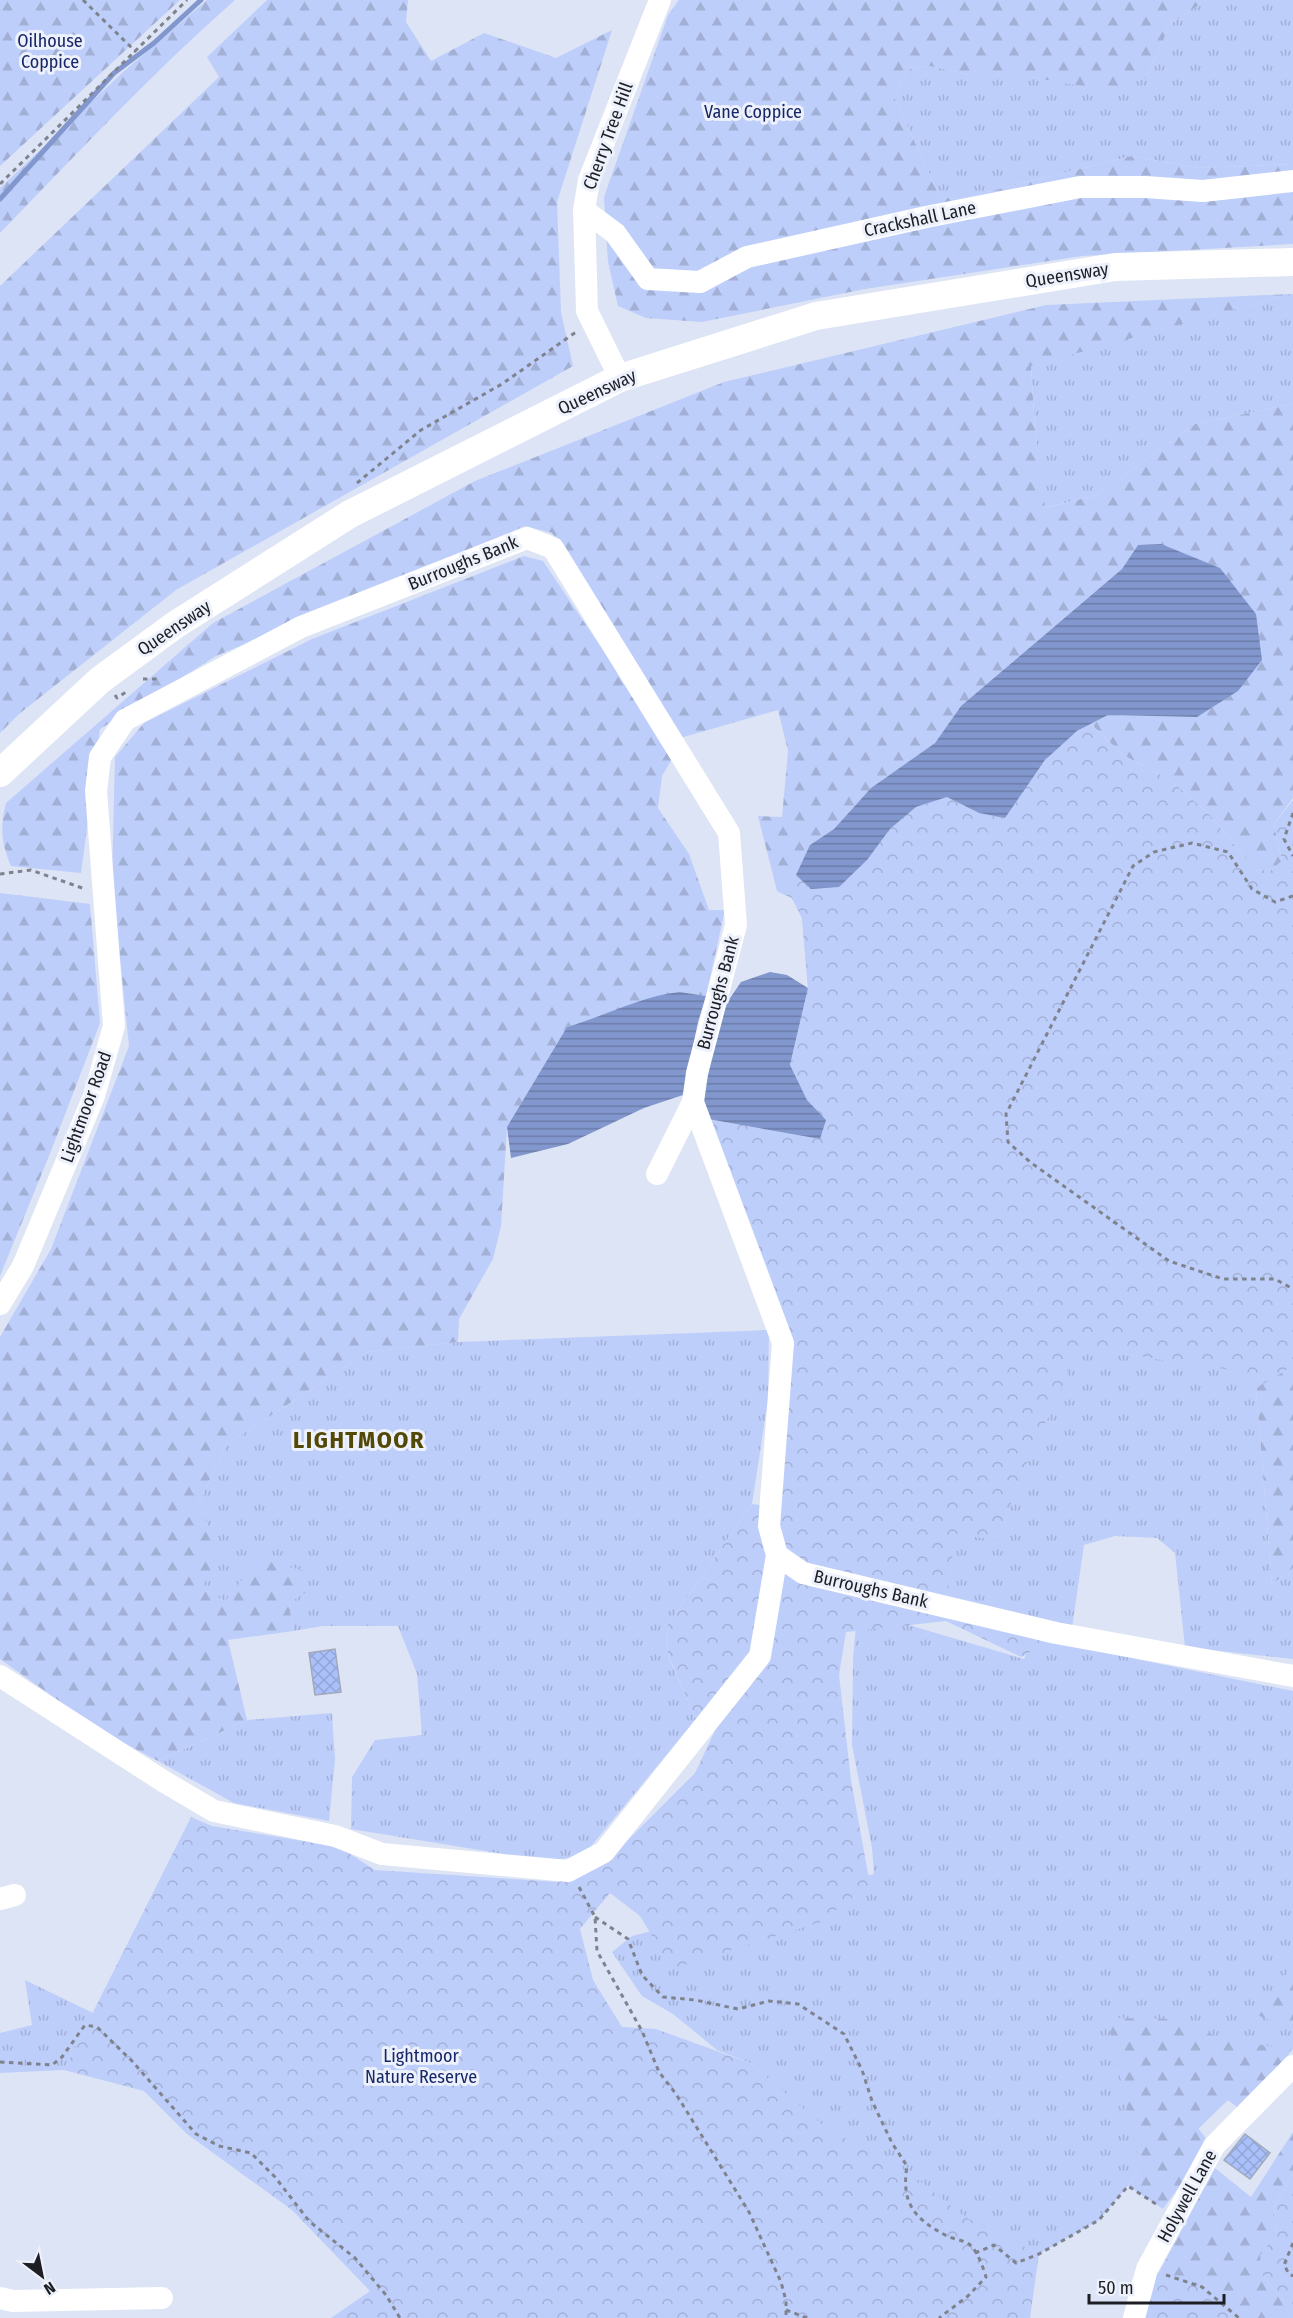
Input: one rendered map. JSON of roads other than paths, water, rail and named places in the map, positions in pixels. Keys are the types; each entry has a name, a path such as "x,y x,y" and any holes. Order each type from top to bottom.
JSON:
{"main road":[{"name":"Queensway","path":"0,773 99,680 175,625 350,514 620,378 816,316 1115,267 1293,262"}],"street":[{"name":"Cherry Tree Hill","path":"620,378 587,311 584,210 589,180 660,0"},
{"name":"Crackshall Lane","path":"584,210 615,233 648,279 700,282 747,257 926,217 1080,187 1145,187 1203,191 1293,181"},
{"name":"Burroughs Bank","path":"104,896 96,791 100,756 125,720 301,627 527,538 553,548 729,833 736,925 697,1073 693,1102 783,1343 769,1526 777,1555 803,1573 1056,1633 1293,1676"},
{"name":"Lightmoor Road","path":"0,1304 23,1266 89,1107 114,1026 104,896"},
{"path":"657,1174 693,1102"},
{"path":"0,1676 163,1781 214,1811 335,1836 382,1854 568,1871 604,1852 760,1656 777,1555"},
{"name":"Holywell Lane","path":"1134,2318 1147,2269 1214,2146 1293,2066"},
{"path":"0,2298 13,2301 162,2298"}],"waterway":[{"path":"0,199 114,73 154,43 201,0"}],"district":[{"name":"LIGHTMOOR","path":"359,1440"}],"park label":[{"name":"Oilhouse Coppice","path":"50,51"},
{"name":"Vane Coppice","path":"753,112"},
{"name":"Lightmoor Nature Reserve","path":"421,2066"}]}
